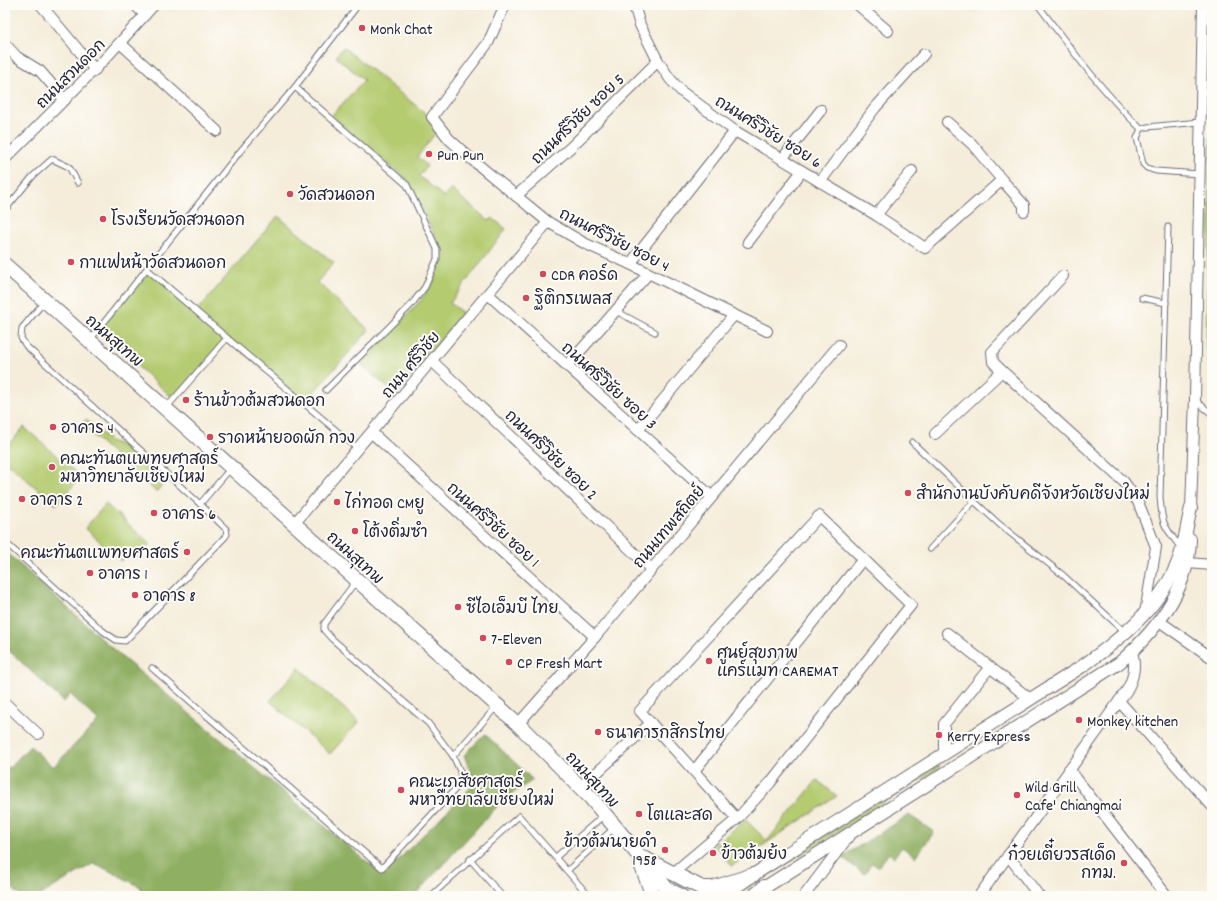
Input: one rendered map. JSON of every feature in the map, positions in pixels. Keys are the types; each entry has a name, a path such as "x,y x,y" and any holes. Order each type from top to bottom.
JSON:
{"main road":[{"name":"ถนนสุเทพ","path":"5,265 518,724 604,814 667,893 681,896"},
{"path":"638,855 672,874 704,888 713,888 753,875"},
{"path":"638,855 653,896"}],"street":[{"path":"41,5 95,70"},
{"path":"135,5 145,15"},
{"name":"ถนนสวนดอก","path":"5,159 95,70 154,5"},
{"name":"ถนนศรีวิชัย ซอย 4","path":"505,5 488,43 432,117 449,138 548,222 584,243 767,331"},
{"name":"ถนนศรีวิชัย ซอย 6","path":"634,5 640,25 658,61 670,79 682,92 734,131 876,215 925,248 1002,180"},
{"path":"858,5 888,31"},
{"path":"750,896 760,892 1103,674 1135,649 1159,621 1180,588 1188,564 1190,549 1195,400 1203,5"},
{"path":"120,43 217,131"},
{"path":"5,44 17,57 40,71 65,100"},
{"path":"820,182 874,108 924,54"},
{"name":"ถนนศรีวิชัย ซอย 5","path":"516,196 571,147 658,61"},
{"path":"782,160 821,110"},
{"path":"947,122 972,144 1024,205 1024,211"},
{"path":"630,264 734,131"},
{"path":"748,242 802,171"},
{"path":"876,215 912,171"},
{"name":"ถนน ศรีวิชัย","path":"294,524 548,222"},
{"path":"568,366 648,274"},
{"path":"1063,276 992,352 993,362 1124,482 1138,502 1156,547 1145,613"},
{"name":"ถนนศรีวิชัย ซอย 3","path":"488,294 712,497"},
{"path":"638,430 734,315"},
{"name":"ถนนเทพสถิตย์","path":"518,724 595,637 839,345"},
{"name":"ถนนศรีวิชัย ซอย 2","path":"432,361 651,569"},
{"path":"935,434 1002,371"},
{"name":"ถนนศรีวิชัย ซอย 1","path":"372,433 595,637"},
{"path":"723,896 753,875 1087,663 1126,632 1145,613 1164,589 1180,556 1191,508"},
{"path":"672,874 737,819 770,783 911,605 819,516 640,711 737,819"},
{"path":"694,771 863,560"},
{"path":"1188,564 1212,565"},
{"path":"1159,621 1212,658"},
{"path":"979,896 1127,690 1134,673 1135,649 1126,632"},
{"path":"947,633 1030,699"},
{"path":"944,753 944,724 990,667"},
{"path":"1119,701 1212,806"},
{"path":"5,703 38,734"},
{"path":"580,788 651,722"},
{"path":"1069,769 1167,896"},
{"path":"804,896 851,834"},
{"path":"1008,855 1039,896"}],"lane":[{"path":"89,340 242,149 295,87 358,5"},
{"path":"1038,5 1086,69 1119,108 1140,129"},
{"path":"295,87 407,185 437,249 437,259 434,268 420,293 411,305 326,390"},
{"path":"1140,129 1200,122"},
{"path":"1140,129 1137,138 1143,164 1147,168 1156,171 1199,174"},
{"path":"5,210 33,176 52,159 69,167 78,183"},
{"path":"1168,227 1160,497 1162,519 1166,528 1182,549"},
{"path":"147,269 358,449"},
{"path":"1142,298 1166,303"},
{"path":"5,542 108,636 119,641 125,641 227,534 224,527 200,504 26,346 21,338 22,328 45,301"},
{"path":"616,311 654,332"},
{"path":"166,408 227,338"},
{"path":"1195,400 1212,414"},
{"path":"912,442 998,524 1064,576 1126,632"},
{"path":"200,504 232,468"},
{"path":"930,549 974,501"},
{"path":"152,668 382,868 461,783 460,771 453,756 428,723 331,638 324,630 324,624 343,600 356,580"},
{"path":"453,756 497,706"},
{"path":"556,858 604,814"},
{"path":"431,896 519,816 568,870 589,896"},
{"path":"568,870 615,828"},
{"path":"470,860 502,896"}],"green space":[{"path":"343,47 425,113 438,130 417,157 427,166 419,176 444,197 451,189 489,221 492,218 506,229 450,303 463,313 396,395 361,364 421,300 434,281 443,253 409,182 331,116 364,80 336,57"},
{"path":"1212,94 1212,364 1206,347"},
{"path":"278,216 334,263 317,282 369,330 303,404 227,338 174,399 98,331 147,269 197,311"},
{"path":"86,419 110,441 129,448 145,462 146,470 162,485 156,492 81,425"},
{"path":"24,427 81,477 56,505 5,461 5,449"},
{"path":"106,504 150,544 137,558 129,552 121,561 85,528"},
{"path":"5,551 123,658 383,875 475,783 464,755 485,734 533,780 504,799 414,896 141,896 141,887 94,863 39,896 20,896 5,881 5,764 9,768 30,746 53,767 98,721 70,694 64,702 5,647"},
{"path":"299,668 359,722 330,754 270,701"},
{"path":"937,764 941,767 735,896 728,896"},
{"path":"817,780 837,796 732,866 714,845 746,820 767,841"},
{"path":"909,815 934,832 916,857 902,847 894,857 889,853 878,867 872,863 864,874 842,857"}],"place":[{"name":"Monk Chat","path":"362,28"},
{"name":"Pun Pun","path":"429,154"},
{"name":"วัดสวนดอก","path":"290,194"},
{"name":"โรงเรียนวัดสวนดอก","path":"103,219"},
{"name":"กาแฟหน้าวัดสวนดอก","path":"71,262"},
{"name":"CDR คอร์ด","path":"543,274"},
{"name":"ฐิติกรเพลส","path":"526,298"},
{"name":"ร้านข้าวต้มสวนดอก","path":"186,400"},
{"name":"อาคาร 4","path":"53,427"},
{"name":"ราดหน้ายอดผัก กวง","path":"210,437"},
{"name":"คณะทันตแพทยศาสตร์ มหาวิทยาลัยเชียงใหม่","path":"52,467"},
{"name":"สำนักงานบังคับคดีจังหวัดเชียงใหม่","path":"908,493"},
{"name":"อาคาร 2","path":"22,499"},
{"name":"ไก่ทอด CMยู","path":"337,502"},
{"name":"อาคาร 6","path":"154,513"},
{"name":"โต้งติ่มซำ","path":"355,531"},
{"name":"คณะทันตแพทยศาสตร์","path":"187,552"},
{"name":"อาคาร 1","path":"90,573"},
{"name":"อาคาร 8","path":"135,595"},
{"name":"ซีไอเอ็มบี ไทย","path":"458,607"},
{"name":"7-Eleven","path":"483,638"},
{"name":"ศูนย์สุขภาพ แคร์แมท CAREMAT","path":"709,661"},
{"name":"CP Fresh Mart","path":"509,662"},
{"name":"Monkey kitchen","path":"1079,720"},
{"name":"ธนาคารกสิกรไทย","path":"598,732"},
{"name":"Kerry Express","path":"939,735"},
{"name":"คณะเภสัชศาสตร์ มหาวืทยาลัยเชียงใหม่","path":"401,790"},
{"name":"Wild Grill Cafe' Chiangmai","path":"1017,795"},
{"name":"โตและสด","path":"639,814"},
{"name":"ข้าวต้มนายดำ 1958","path":"665,850"},
{"name":"ข้าวต้มย้ง","path":"713,853"},
{"name":"ก๋วยเตี๋ยวรสเด็ด กทม.","path":"1124,863"}]}
